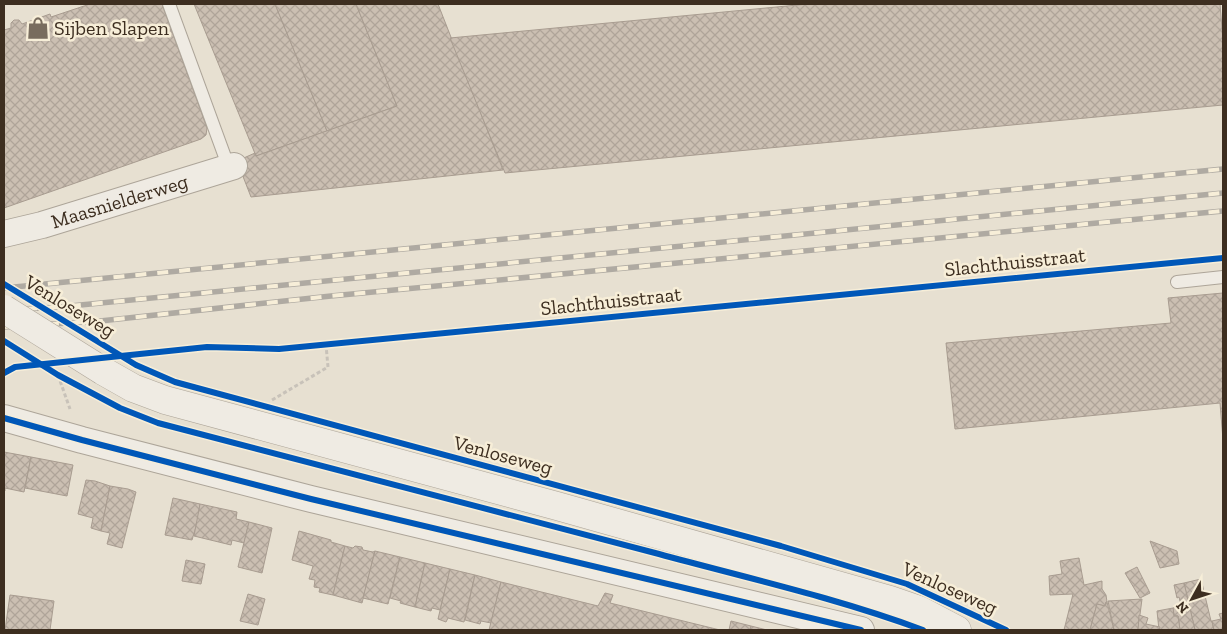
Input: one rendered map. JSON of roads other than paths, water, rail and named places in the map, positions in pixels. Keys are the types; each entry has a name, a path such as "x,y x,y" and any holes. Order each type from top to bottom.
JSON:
{"street":[{"name":"Maasnielderweg","path":"4,234 42,225 232,167"},
{"name":"Venloseweg","path":"4,310 133,388 165,400 567,509 890,600 919,610 955,630"},
{"path":"4,418 91,443 301,496 861,630"}],"lane":[{"path":"168,4 232,167"},
{"path":"1177,282 1223,277"}],"railway":[{"path":"4,288 1223,169"},
{"path":"4,310 60,307 1223,193"},
{"path":"4,327 100,321 331,296 1223,211"}],"place":[{"name":"Sijben Slapen","path":"38,28"}]}
